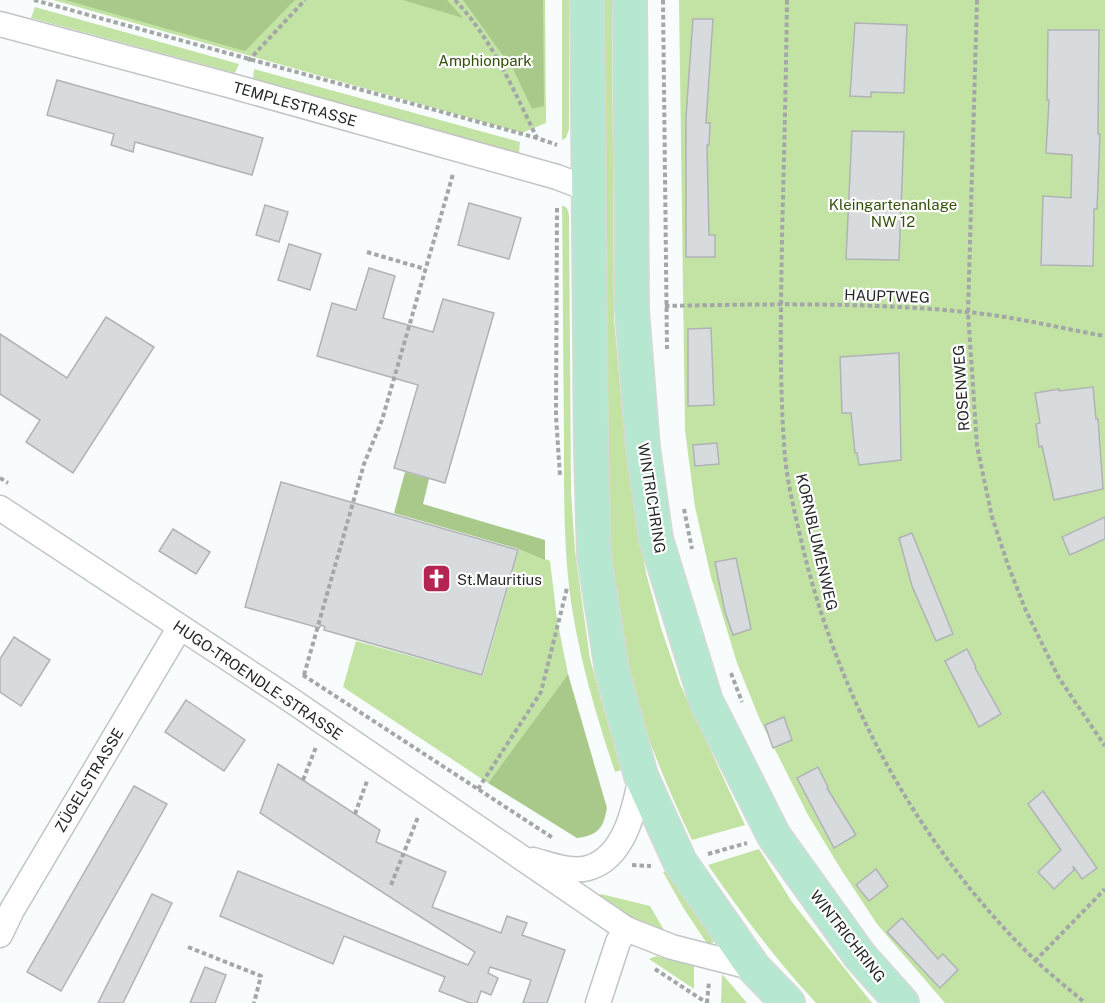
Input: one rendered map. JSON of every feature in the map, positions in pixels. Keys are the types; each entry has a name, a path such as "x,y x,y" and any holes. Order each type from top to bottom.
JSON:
{"main road":[{"path":"587,0 594,556 612,671 641,776 680,862 754,968 788,1003"},
{"name":"WINTRICHRING","path":"630,0 632,310 643,448 656,538 706,701 774,836 860,956 902,1003"}],"street":[{"name":"TEMPLESTRASSE","path":"0,24 557,177 588,189"},
{"name":"HUGO-TROENDLE-STRASSE","path":"0,508 325,724 514,855 626,929 672,947 754,968"},
{"name":"ZÜGELSTRASSE","path":"0,935 6,907 180,627"},
{"name":"HUGO-TROENDLE-STRASSE","path":"514,855 566,868 587,869 603,861 615,848 631,821 641,776"},
{"path":"598,1003 618,942 626,929"}],"path":[{"path":"34,0 557,145"},
{"path":"232,86 249,59 305,0"},
{"path":"455,0 466,12 503,69 537,138"},
{"path":"663,0 665,306 668,360"},
{"name":"KORNBLUMENWEG","path":"787,0 780,366 785,459 794,511 813,588 825,628 848,684 915,814 972,890 1035,961 1085,1003"},
{"name":"ROSENWEG","path":"977,0 968,312 977,447 992,517 1026,611 1059,678 1105,746"},
{"path":"295,704 364,464 382,420 460,150"},
{"path":"367,252 425,269"},
{"name":"HAUPTWEG","path":"665,306 781,304 968,312 1105,336"},
{"path":"0,478 10,484"},
{"path":"683,505 694,559"},
{"path":"478,789 541,692 567,588"},
{"path":"294,669 556,840"},
{"path":"729,670 744,707"},
{"path":"303,780 325,724"},
{"path":"355,814 376,759"},
{"path":"391,885 427,794"},
{"path":"1035,961 1105,889"},
{"path":"188,947 261,976 254,1003"}],"green space":[{"name":"Amphionpark","path":"53,0 545,0 546,123 522,133"},
{"path":"65,0 295,0 245,51"},
{"path":"403,0 447,0 463,18"},
{"path":"463,0 543,0 544,106 532,109 514,71"},
{"path":"562,0 569,0 569,129 566,138 562,140"},
{"path":"604,0 612,0 614,317 624,431 634,504 646,573 680,684 745,825 692,840 648,737 632,684 620,630 610,554 605,438"},
{"name":"Kleingartenanlage NW 12","path":"679,0 1105,0 1105,1003 945,1003 877,924 842,871 808,815 760,720 737,663 711,577 695,507 685,430"},
{"path":"35,7 239,64 235,73 31,18"},
{"path":"254,69 520,142 519,153 253,80"},
{"path":"562,205 567,208 569,215 571,491 575,551 590,659 621,770 615,772 581,654 567,569 564,500"},
{"path":"405,472 429,479 423,504 545,540 545,560 519,549 394,513"},
{"path":"519,549 550,561 557,619 568,674 488,783 343,687 356,641 483,676"},
{"path":"568,674 607,808 604,821 595,833 577,838 488,783"},
{"path":"759,849 792,902 872,1003 816,1003 759,936 708,865"},
{"path":"670,871 714,942 708,945 684,909 663,872"},
{"path":"601,894 650,906 667,935 624,918 597,897"},
{"path":"656,956 694,966 694,989 649,959"},
{"path":"722,974 747,1003 721,1003"}],"building":[{"path":"693,19 713,19 706,123 710,123 709,145 707,145 709,235 715,235 715,257 686,257 686,117"},
{"path":"855,23 907,25 904,93 871,92 871,97 850,96"},
{"path":"1048,30 1099,30 1098,134 1100,134 1097,209 1094,209 1093,266 1041,265 1043,196 1071,198 1072,155 1046,153 1049,100 1047,100"},
{"path":"57,80 263,138 252,175 135,142 133,152 111,145 114,134 47,115"},
{"path":"852,131 904,132 899,260 846,259"},
{"path":"469,203 521,218 509,259 458,245"},
{"path":"265,205 288,212 279,242 256,235"},
{"path":"289,244 321,254 310,290 278,280"},
{"path":"369,268 395,276 383,318 433,332 443,299 494,313 445,483 394,468 418,385 317,356 332,303 356,310"},
{"path":"106,317 154,347 73,473 26,442 40,420 0,394 0,334 67,378"},
{"path":"711,328 714,405 688,406 688,329"},
{"path":"899,353 901,460 859,465 857,453 855,453 851,413 842,413 840,357"},
{"path":"1093,387 1096,419 1098,419 1103,489 1054,500 1042,446 1039,447 1036,424 1040,423 1035,393"},
{"path":"717,443 719,464 695,466 693,445"},
{"name":"St.Mauritius","path":"281,482 518,550 482,675 324,630 325,627 321,625 319,628 245,607"},
{"path":"1105,517 1105,539 1070,555 1062,537"},
{"path":"173,529 210,552 196,574 159,551"},
{"path":"912,533 953,634 936,641 912,586 899,538"},
{"path":"736,558 751,629 733,635 725,612 715,562"},
{"path":"14,637 50,660 21,706 0,692 0,659"},
{"path":"967,649 1001,714 979,727 945,661"},
{"path":"186,700 245,740 224,771 165,732"},
{"path":"784,717 792,740 773,748 765,725"},
{"path":"278,764 380,830 376,842 446,872 432,907 501,933 507,916 527,923 522,935 565,950 547,1003 523,1003 531,980 490,967 488,973 498,978 491,995 481,991 477,1003 470,1003 439,991 445,977 344,936 333,964 220,916 238,871 468,965 475,952 260,813"},
{"path":"818,767 827,788 856,835 834,848 797,778"},
{"path":"134,786 167,804 61,991 27,972"},
{"path":"1043,791 1097,868 1082,879 1073,866 1074,870 1054,889 1038,872 1061,850 1028,804"},
{"path":"876,869 888,886 869,901 856,885"},
{"path":"152,894 172,903 123,1003 98,1003"},
{"path":"902,918 938,959 943,954 958,970 940,988 887,932"},
{"path":"205,967 226,975 215,1003 190,1003"}],"place":[{"name":"St.Mauritius","path":"436,579"}]}
